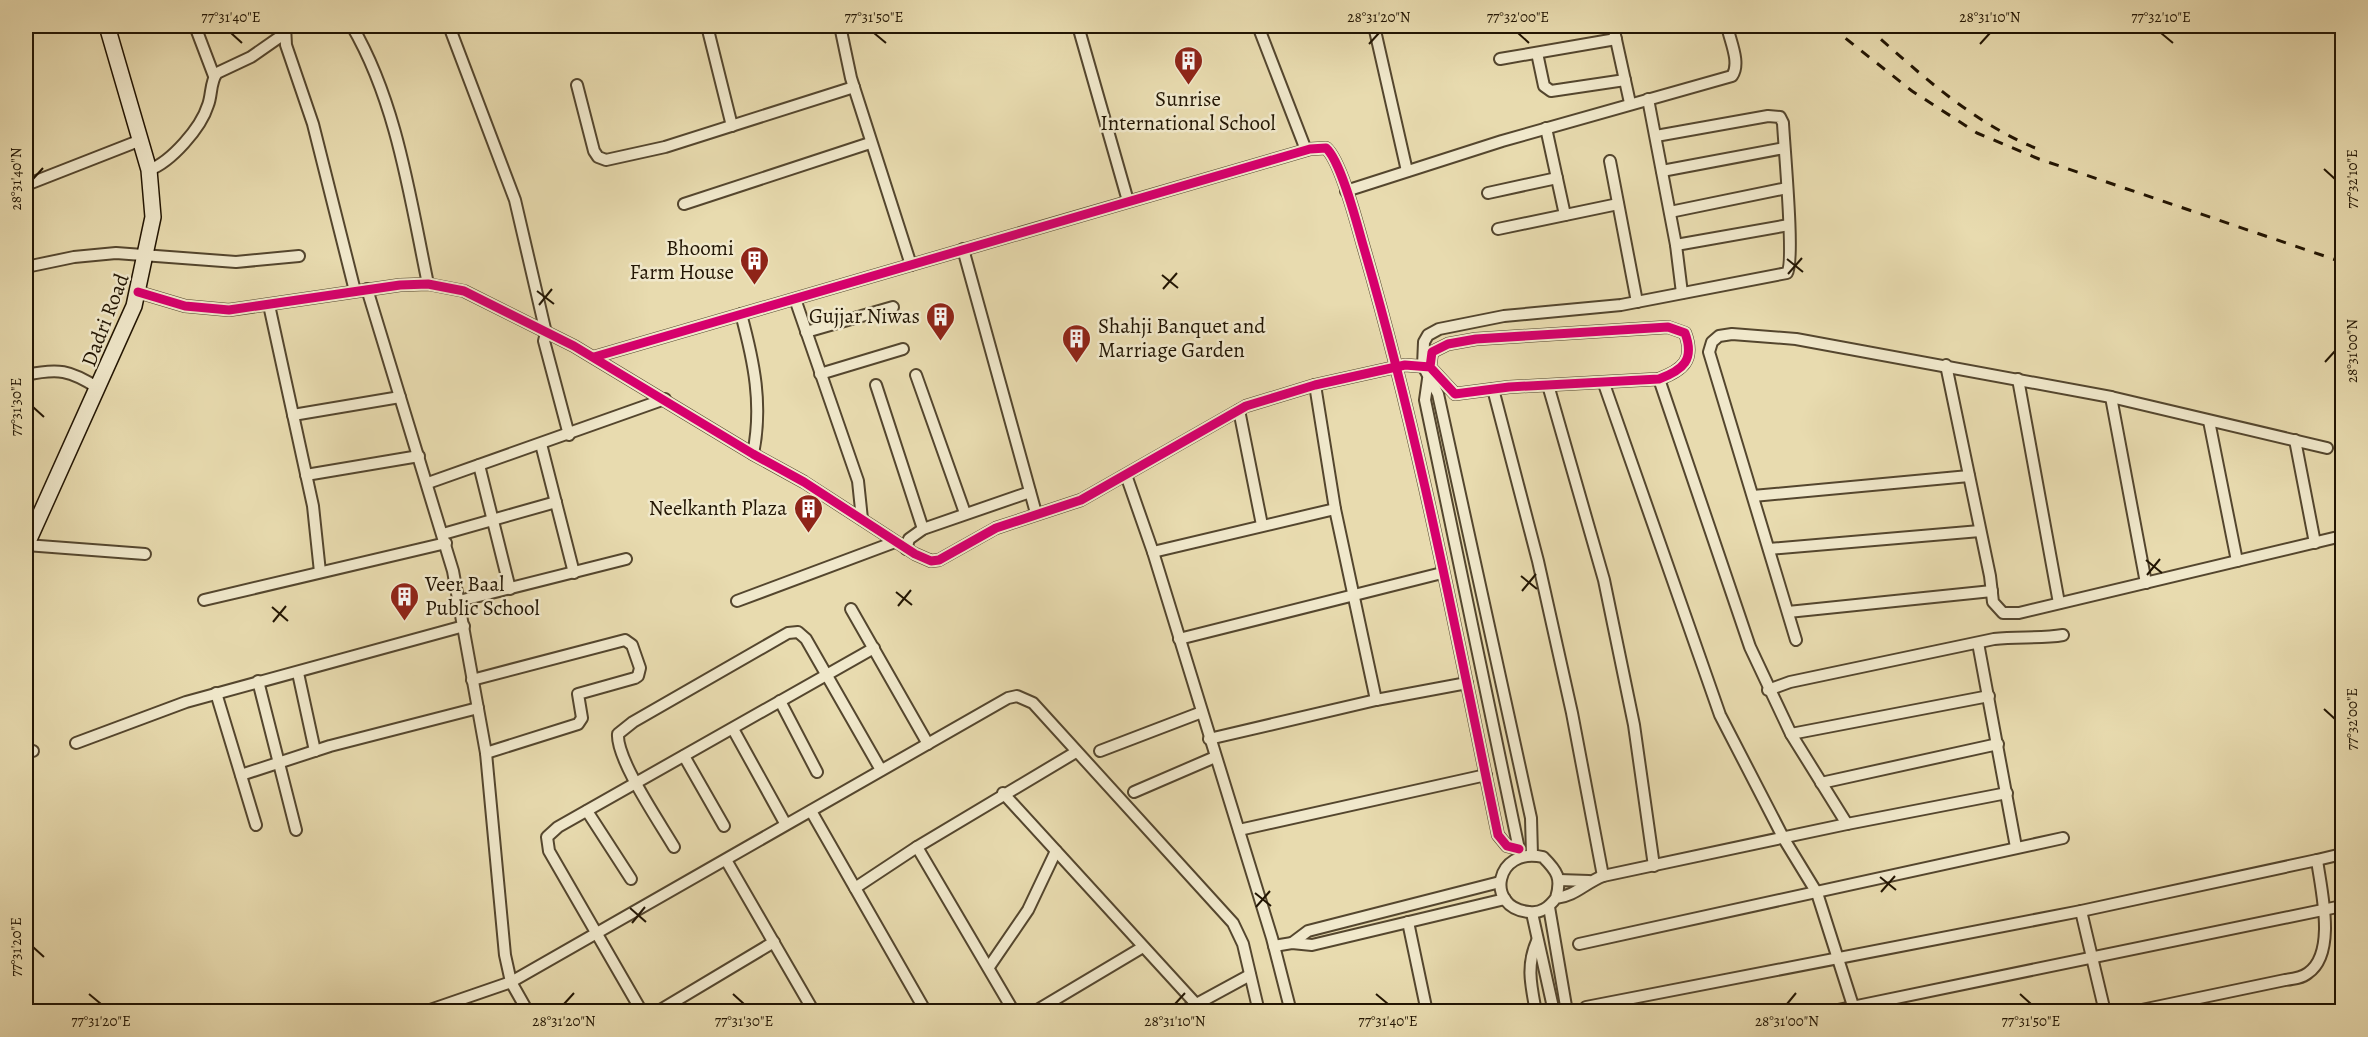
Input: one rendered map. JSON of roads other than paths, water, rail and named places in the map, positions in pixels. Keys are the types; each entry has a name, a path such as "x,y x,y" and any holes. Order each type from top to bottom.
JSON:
{"main road":[{"name":"Dadri Road","path":"26,545 31,522 98,388 138,292 153,217 149,170 107,26"}],"street":[{"path":"149,170 167,161 202,118 209,102 214,76 195,26"},
{"path":"352,26 376,77 396,140 428,284"},
{"path":"449,26 515,200 546,333 544,341 569,435"},
{"path":"706,26 732,126"},
{"path":"840,26 870,143 911,265"},
{"path":"1078,26 1128,201"},
{"path":"1258,26 1306,150"},
{"path":"1374,26 1407,171"},
{"path":"1613,26 1630,103"},
{"path":"1346,191 1546,128 1732,76 1736,70 1736,63 1727,26"},
{"path":"214,76 261,51 284,30 313,124 356,291"},
{"path":"1500,59 1616,39"},
{"path":"1537,53 1542,81 1551,90 1625,80"},
{"path":"577,85 594,151 602,159 665,147 854,87"},
{"path":"1648,99 1676,245 1682,293"},
{"path":"1524,853 1425,400 1427,371 1424,342 1428,335 1439,329 1504,316 1636,302 1787,273 1790,265 1789,225 1783,123 1777,116 1656,136"},
{"path":"1546,128 1565,215"},
{"path":"26,185 141,140"},
{"path":"684,204 870,143"},
{"path":"594,357 1306,150 1320,148 1331,152 1346,191 1398,365 1498,835 1507,846 1543,857 1557,871 1559,880 1553,902 1567,1011"},
{"path":"1662,171 1784,148"},
{"path":"1610,161 1636,302"},
{"path":"1488,193 1557,178"},
{"path":"1670,212 1787,188"},
{"path":"1498,229 1618,204"},
{"path":"1676,245 1789,225"},
{"path":"963,249 1036,513"},
{"path":"26,267 96,254 147,254 236,262 299,256"},
{"path":"138,292 161,300 209,310 269,305 368,289 428,284 464,291 594,357 753,454 804,482 906,549 924,559 939,560 996,528 1036,513 1074,504 1260,400 1398,365 1427,371 1455,394 1493,389 1659,379 1680,370 1689,355 1685,333 1668,327 1476,339 1439,347 1432,352 1427,371 1438,394 1531,818 1524,853 1503,871 1500,882 1505,899 1516,911 1532,913 1570,896 1589,881 1603,876 1847,824 2007,793"},
{"path":"368,289 428,483 459,601 486,753 501,934 510,982 528,1011"},
{"path":"795,299 858,481 862,519"},
{"path":"269,305 317,532 320,572"},
{"path":"806,333 893,307"},
{"path":"741,314 758,399 759,418 753,454"},
{"path":"1796,640 1708,352 1712,342 1719,336 1732,334 1796,339 1946,365 2111,397 2327,448"},
{"path":"820,374 903,349"},
{"path":"1946,365 1993,602 2004,613 2019,613 2343,536"},
{"path":"26,375 47,370 64,371 73,373 98,388"},
{"path":"916,375 965,513"},
{"path":"1659,379 1750,647 1768,690 1791,734 1847,824"},
{"path":"2018,379 2059,603"},
{"path":"1604,384 1720,715 1784,839 1817,893 1854,1008"},
{"path":"876,385 923,529"},
{"path":"1315,385 1335,509 1356,594 1377,700"},
{"path":"1548,385 1604,580 1635,725 1654,866"},
{"path":"1493,389 1543,585 1572,713 1603,876"},
{"path":"293,415 400,397"},
{"path":"2111,397 2146,583"},
{"path":"428,483 569,435 665,399"},
{"path":"1239,410 1262,525"},
{"path":"2209,421 2236,561"},
{"path":"2295,441 2316,543"},
{"path":"541,444 574,573"},
{"path":"306,475 419,456"},
{"path":"479,465 510,589"},
{"path":"1126,476 1153,552 1209,739 1275,946 1292,1011"},
{"path":"1753,496 1969,476"},
{"path":"906,549 909,539 923,529 1030,492"},
{"path":"204,600 320,572 444,538 493,520 556,502"},
{"path":"1153,552 1335,509"},
{"path":"1769,549 1980,531"},
{"path":"737,601 895,542"},
{"path":"26,545 145,554"},
{"path":"459,601 626,559"},
{"path":"1179,639 1442,573"},
{"path":"1788,612 1992,591"},
{"path":"851,609 928,744"},
{"path":"76,743 216,693 298,673 464,626"},
{"path":"674,847 636,783 618,741 618,734 633,722 794,632 806,639 881,770"},
{"path":"1768,690 1790,682 1978,643 2014,637 2042,639 2063,635"},
{"path":"472,680 621,641 632,645 640,668 635,678 578,694 577,699 582,718 578,724 486,753"},
{"path":"1978,643 2016,847"},
{"path":"642,1011 547,845 551,831 874,648"},
{"path":"298,673 315,751"},
{"path":"258,681 296,830"},
{"path":"1209,739 1377,700 1467,683"},
{"path":"216,693 256,825"},
{"path":"424,1011 510,982 726,860 785,823 811,811 1008,698 1017,696 1033,703 1233,923 1243,944 1259,1011"},
{"path":"1791,734 1989,696"},
{"path":"780,701 817,772"},
{"path":"241,775 315,751 478,708"},
{"path":"1100,751 1202,712"},
{"path":"733,729 785,823"},
{"path":"1821,783 1998,744"},
{"path":"855,888 1003,793 1076,752"},
{"path":"684,756 724,826"},
{"path":"1134,792 1215,758"},
{"path":"1239,830 1486,775"},
{"path":"1003,793 1196,1004"},
{"path":"587,811 631,879"},
{"path":"811,811 926,1011"},
{"path":"1579,944 2063,838"},
{"path":"917,847 1014,1011"},
{"path":"989,967 1028,910 1056,851"},
{"path":"1587,1011 1586,1007 2081,911 2343,854"},
{"path":"726,860 814,1011"},
{"path":"2132,1011 2285,981 2308,973 2316,965 2324,944 2324,909 2317,860"},
{"path":"1559,880 1589,881"},
{"path":"1292,943 1308,931 1500,882"},
{"path":"1275,946 1292,943 1312,945 1505,899"},
{"path":"1828,1011 1854,1008 2343,906"},
{"path":"2081,911 2105,1011"},
{"path":"1532,913 1554,1011"},
{"path":"1408,922 1427,1011"},
{"path":"657,1011 774,942"},
{"path":"1536,1011 1529,971 1531,956 1537,942"},
{"path":"1034,1011 1143,946"},
{"path":"1182,1011 1250,975"}],"railway":[{"path":"1830,26 1912,91 1977,133 2039,159 2342,262"},
{"path":"1866,26 1925,78 1966,109 1988,124 2035,148"}],"place":[{"name":"Sunrise International School","path":"1188,86"},
{"name":"Bhoomi Farm House","path":"755,286"},
{"name":"Gujjar Niwas","path":"941,342"},
{"name":"Shahji Banquet and Marriage Garden","path":"1077,364"},
{"name":"Neelkanth Plaza","path":"808,534"},
{"name":"Veer Baal Public School","path":"404,622"}]}
